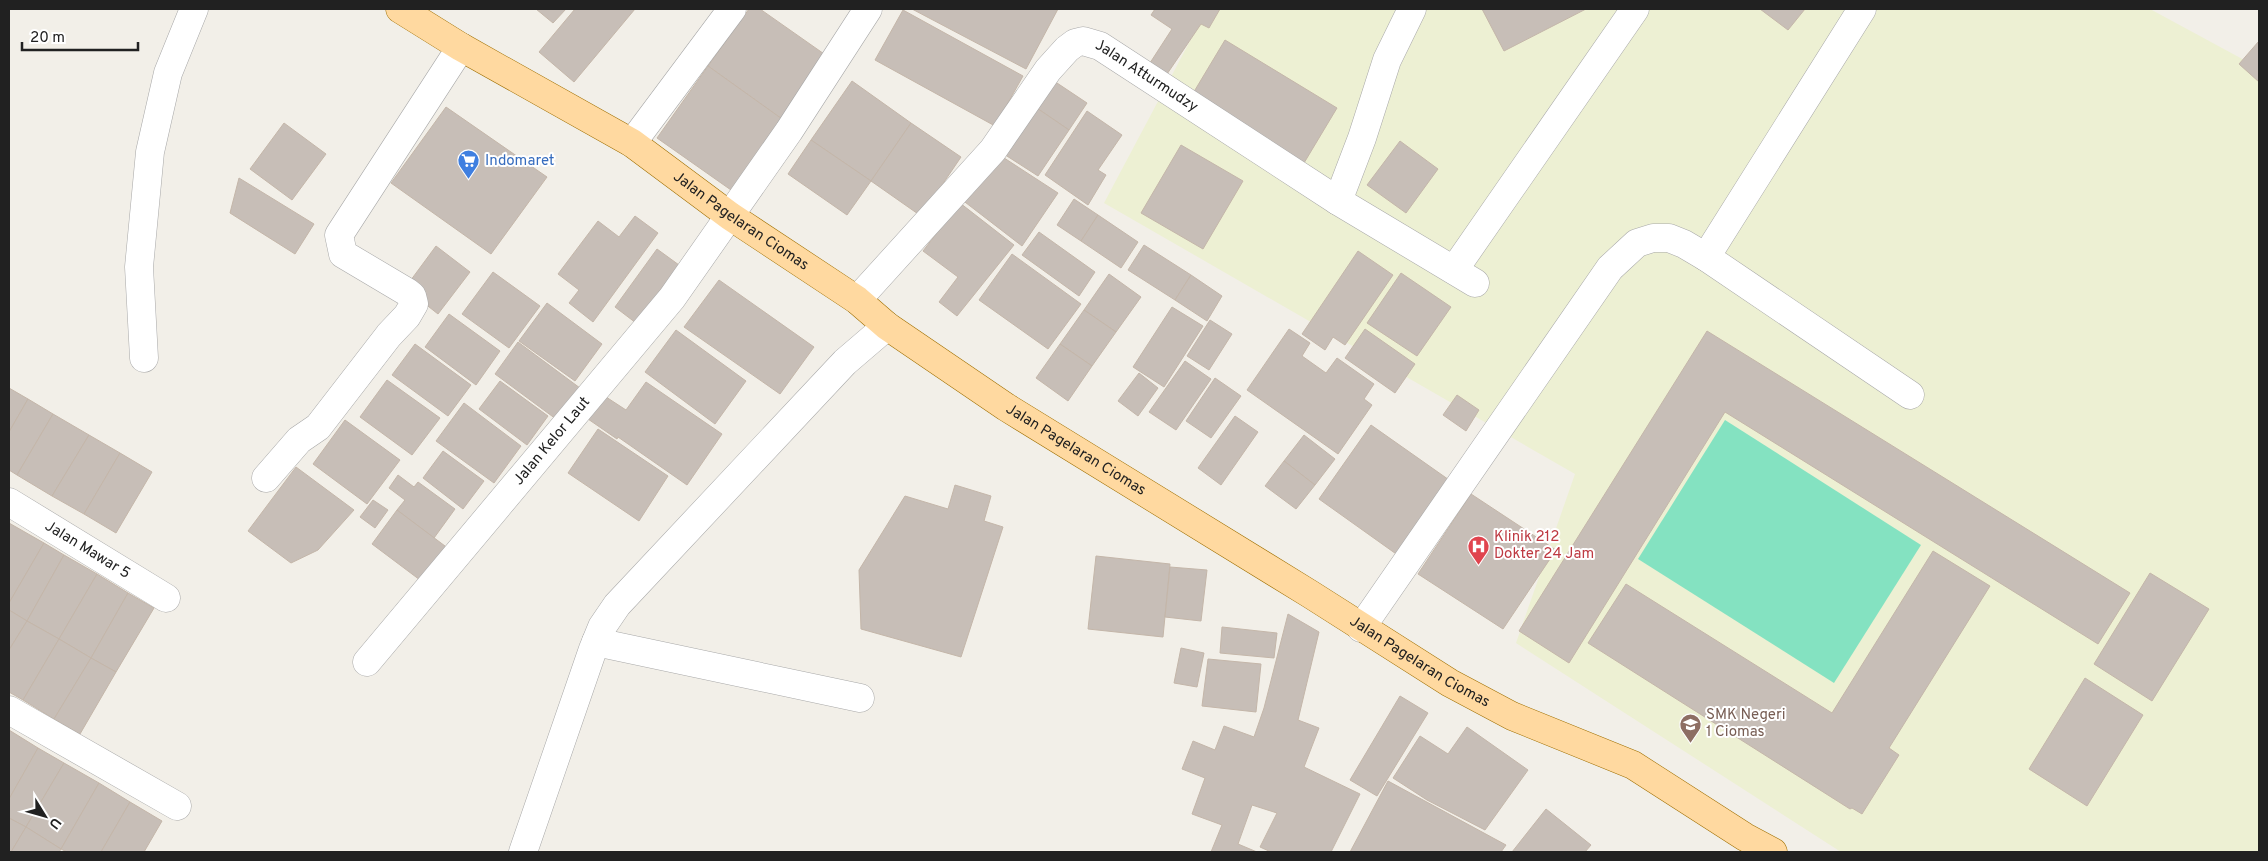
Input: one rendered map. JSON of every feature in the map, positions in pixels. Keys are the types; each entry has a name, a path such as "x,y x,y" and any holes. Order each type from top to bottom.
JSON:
{"main road":[{"name":"Jalan Pagelaran Ciomas","path":"400,9 461,46 632,143 730,216 857,300 887,326 1006,407 1310,594 1450,684 1512,716 1633,764 1745,837 1773,852"}],"street":[{"path":"144,358 139,267 150,152 168,73 194,9"},
{"path":"632,143 732,9"},
{"name":"Jalan Kelor Laut","path":"367,662 672,298 789,131 868,9"},
{"path":"1338,201 1362,138 1387,60 1412,9"},
{"name":"Jalan Atturmudzy","path":"857,300 993,150 1048,70 1067,49 1083,40 1100,46 1338,201 1464,277 1635,9"},
{"path":"1706,257 1862,9"},
{"path":"266,478 299,440 318,427 389,335 408,316 414,304 412,296 407,292 343,254 339,235 461,46"},
{"path":"1361,628 1610,268 1637,243 1653,238 1669,238 1706,257 1910,395"},
{"path":"523,852 596,642 602,627 617,605 845,362 887,326"},
{"name":"Jalan Mawar 5","path":"9,502 166,598"},
{"path":"596,642 860,698"},
{"path":"9,710 177,806"}],"green space":[{"path":"1207,9 2150,9 2259,68 2259,852 1841,852 1516,643 1575,474 1104,203"},
{"path":"1725,420 1921,545 1834,683 1638,559"}],"building":[{"path":"536,9 566,9 553,23"},
{"path":"575,9 635,9 574,82 539,52"},
{"path":"749,9 760,9 827,56 782,119 708,66"},
{"path":"912,9 1058,9 1026,69"},
{"path":"1155,9 1220,9 1209,28 1201,24 1165,77 1148,66 1172,29 1151,15"},
{"path":"1482,9 1586,9 1504,51"},
{"path":"1760,9 1805,9 1788,30"},
{"path":"903,10 1023,76 995,126 875,60"},
{"path":"1225,40 1337,108 1304,163 1192,95"},
{"path":"2259,41 2259,82 2239,64"},
{"path":"708,66 782,119 731,190 657,138"},
{"path":"1045,75 1087,103 1069,130 1028,102"},
{"path":"852,81 911,123 871,181 811,140"},
{"path":"1028,102 1069,130 1038,176 996,149"},
{"name":"Indomaret","path":"446,107 547,177 491,254 391,183"},
{"path":"1087,111 1122,135 1098,170 1106,175 1088,205 1045,175"},
{"path":"284,123 326,154 292,200 250,169"},
{"path":"911,123 961,157 921,216 871,181"},
{"path":"811,140 871,181 847,215 788,174"},
{"path":"1400,141 1438,169 1406,213 1367,185"},
{"path":"1181,145 1243,181 1203,249 1141,213"},
{"path":"998,154 1058,193 1022,246 961,199"},
{"path":"239,178 314,224 295,254 230,213"},
{"path":"1074,199 1098,215 1081,241 1057,225"},
{"path":"960,203 1014,245 957,316 939,302 958,277 923,251"},
{"path":"1098,215 1138,242 1121,268 1081,241"},
{"path":"635,216 658,233 593,322 569,303 579,290 558,274 598,221 619,237"},
{"path":"1039,232 1095,272 1079,296 1022,255"},
{"path":"1144,245 1191,275 1175,300 1128,270"},
{"path":"436,246 470,272 438,314 405,288"},
{"path":"657,249 679,265 636,323 615,307"},
{"path":"1358,251 1393,275 1345,345 1333,337 1325,350 1302,334"},
{"path":"1012,254 1081,304 1048,349 979,300"},
{"path":"493,272 540,306 509,348 462,314"},
{"path":"1401,273 1451,307 1417,356 1367,323"},
{"path":"1109,274 1141,297 1116,332 1084,310"},
{"path":"1191,275 1222,296 1207,321 1175,300"},
{"path":"719,280 814,347 780,394 684,327"},
{"path":"547,303 602,344 575,381 519,341"},
{"path":"1172,307 1203,326 1164,387 1133,367"},
{"path":"1084,310 1116,332 1092,366 1060,344"},
{"path":"449,314 500,351 476,385 425,347"},
{"path":"1210,320 1232,334 1209,370 1187,356"},
{"path":"1289,329 1310,343 1302,356 1326,373 1337,358 1374,384 1364,399 1372,405 1338,454 1247,390"},
{"path":"1365,329 1415,364 1395,393 1345,358"},
{"path":"676,330 746,381 715,424 645,372"},
{"path":"1707,331 2130,593 2098,644 1725,412 1569,663 1519,631"},
{"path":"518,342 584,391 560,422 495,374"},
{"path":"415,344 471,385 448,416 392,375"},
{"path":"1060,344 1092,366 1068,401 1036,378"},
{"path":"1185,361 1211,379 1176,430 1149,412"},
{"path":"1139,373 1158,388 1138,416 1118,401"},
{"path":"1215,378 1241,396 1211,438 1186,421"},
{"path":"387,380 440,418 412,455 360,417"},
{"path":"500,381 548,416 527,445 479,409"},
{"path":"646,382 722,434 687,485 618,437 617,439 588,419 603,395 626,410"},
{"path":"9,388 28,399 9,432"},
{"path":"1457,395 1479,410 1466,431 1443,415"},
{"path":"28,399 53,414 17,475 9,470 9,432"},
{"path":"464,403 521,446 494,483 436,441"},
{"path":"53,414 89,435 52,496 17,475"},
{"path":"1235,416 1258,432 1221,485 1198,468"},
{"path":"345,420 400,460 367,504 313,464"},
{"path":"1371,425 1452,482 1399,556 1319,499"},
{"path":"598,429 668,476 639,521 568,473"},
{"path":"89,435 120,453 84,514 52,496"},
{"path":"1304,435 1335,459 1315,485 1284,461"},
{"path":"443,451 484,481 463,509 423,478"},
{"path":"120,453 152,472 116,533 84,514"},
{"path":"1284,461 1315,485 1296,509 1265,486"},
{"path":"296,467 354,510 318,550 291,563 248,531"},
{"path":"398,475 414,487 418,482 455,509 434,538 397,510 405,500 389,488"},
{"path":"955,485 991,496 984,521 1003,527 961,657 861,629 859,570 905,496 948,509"},
{"path":"1471,494 1556,550 1503,629 1418,574"},
{"path":"373,500 388,510 375,528 360,517"},
{"path":"397,510 449,549 424,583 372,544"},
{"path":"9,523 44,543 9,603"},
{"path":"44,543 64,555 27,621 9,610 9,603"},
{"path":"1933,551 1990,586 1889,748 1899,755 1862,814 1852,808 1850,809 1588,643 1626,584 1832,713"},
{"path":"64,555 97,574 59,639 27,621"},
{"path":"1096,556 1170,564 1163,637 1088,629"},
{"path":"1170,567 1207,570 1201,621 1165,617"},
{"path":"2150,573 2209,609 2152,701 2094,664"},
{"path":"97,574 128,593 91,658 59,639"},
{"path":"128,593 154,608 116,672 91,658"},
{"path":"9,610 27,621 9,650"},
{"path":"1288,614 1319,632 1298,720 1319,728 1304,767 1360,794 1331,852 1271,852 1260,847 1277,813 1252,805 1238,844 1257,852 1211,852 1222,825 1192,814 1205,778 1182,769 1193,741 1215,750 1224,726 1254,737 1264,708"},
{"path":"27,621 59,639 23,700 9,692 9,650"},
{"path":"1222,627 1277,633 1274,658 1220,653"},
{"path":"59,639 91,658 54,719 23,700"},
{"path":"1181,648 1204,653 1197,687 1174,683"},
{"path":"91,658 116,672 80,734 54,719"},
{"path":"1208,659 1261,664 1256,712 1202,706"},
{"path":"2085,678 2143,715 2087,806 2029,769"},
{"path":"1400,696 1428,713 1377,796 1350,780"},
{"path":"1467,727 1528,770 1485,830 1427,800 1393,778 1420,736 1448,754"},
{"path":"9,730 38,748 9,799"},
{"path":"38,748 64,763 26,827 9,818 9,799"},
{"path":"64,763 99,783 61,849 26,827"},
{"path":"1388,781 1506,845 1501,852 1350,852"},
{"path":"99,783 130,802 101,852 67,852 61,849"},
{"path":"130,802 162,821 144,852 101,852"},
{"path":"1546,809 1591,845 1585,852 1512,852"},
{"path":"9,818 26,827 11,852 9,852"},
{"path":"26,827 61,849 59,852 11,852"}],"place":[{"name":"Indomaret","path":"469,180"},
{"name":"Klinik 212 Dokter 24 Jam","path":"1478,565"},
{"name":"SMK Negeri 1 Ciomas","path":"1690,743"}]}
